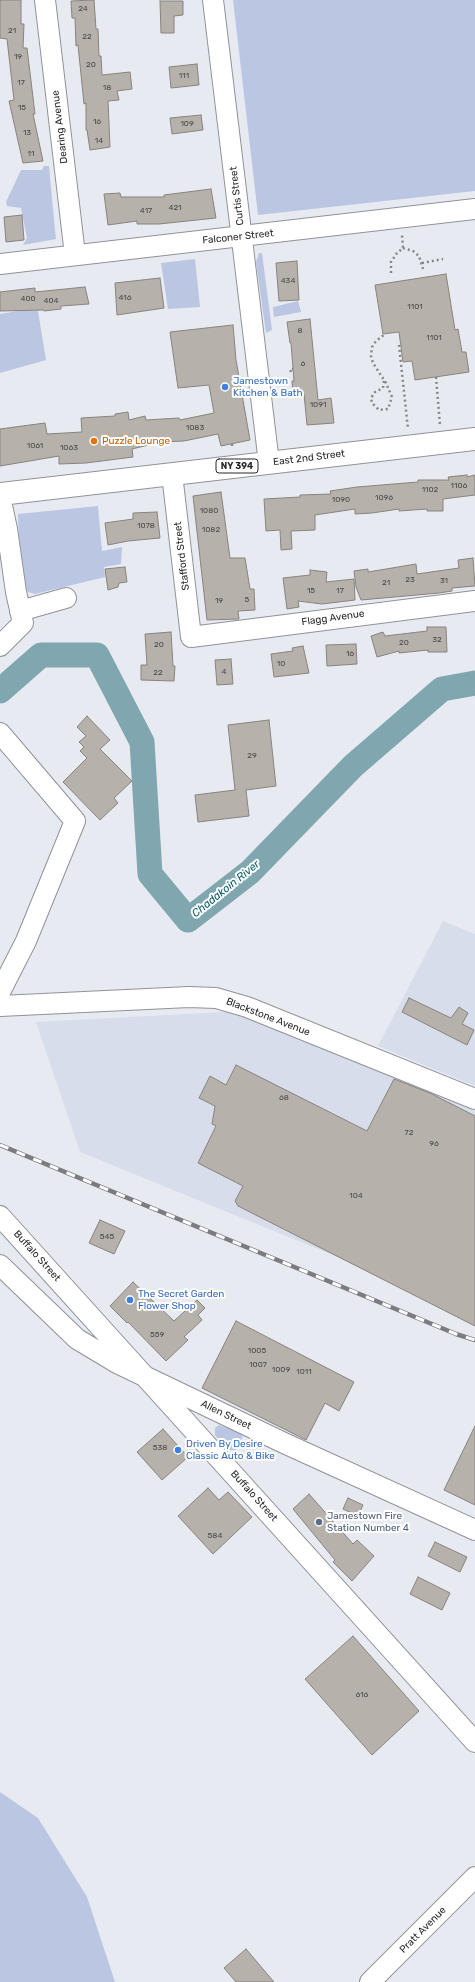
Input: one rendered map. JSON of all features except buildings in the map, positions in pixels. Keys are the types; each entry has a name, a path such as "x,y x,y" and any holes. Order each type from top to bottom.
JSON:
{"main road":[{"name":"East 2nd Street","path":"0,495 475,439"}],"street":[{"name":"Dearing Avenue","path":"45,0 75,255"},
{"name":"Curtis Street","path":"213,0 268,463"},
{"name":"Falconer Street","path":"0,264 475,209"},
{"name":"Stafford Street","path":"172,474 191,637"},
{"path":"0,495 23,622 0,646"},
{"path":"20,611 66,598"},
{"name":"Flagg Avenue","path":"191,637 475,601"},
{"path":"0,733 75,821 26,942 0,992"},
{"name":"Blackstone Avenue","path":"0,1006 189,997 216,998 247,1007 475,1100"},
{"name":"Buffalo Street","path":"0,1216 85,1308 475,1742"},
{"name":"Allen Street","path":"0,1265 77,1339 110,1359 284,1443 475,1530"},
{"path":"66,1329 76,1328 84,1321 85,1308"},
{"name":"Pratt Avenue","path":"370,1982 475,1877"}],"path":[{"path":"402,236 404,248"},
{"path":"404,248 413,251 419,256 424,269"},
{"path":"391,274 391,262 397,253 404,248"},
{"path":"422,263 443,259"},
{"path":"384,381 383,388 375,392 371,398 372,404 379,410 388,409 391,404 392,397 384,381 371,356 372,347 376,341 385,334"},
{"path":"399,345 408,429"},
{"path":"291,372 290,369 293,369"},
{"path":"436,377 440,425"},
{"path":"232,444 232,449"}],"shaded area":[{"path":"233,0 475,0 475,191 258,215"},
{"path":"44,166 49,166 56,239 23,245 27,238 21,208 7,206 6,202 21,170 42,170"},
{"path":"259,253 262,253 272,330 266,333 256,262"},
{"path":"195,259 200,307 168,309 161,263"},
{"path":"298,301 301,312 274,317 273,307"},
{"path":"18,311 38,311 46,360 0,373 0,314"},
{"path":"98,506 102,551 122,547 121,564 104,567 105,577 35,594 28,592 20,581 18,514"},
{"path":"443,921 475,934 475,1086 378,1046"},
{"path":"242,1011 475,1111 475,1313 80,1152 36,1022"},
{"path":"219,1425 243,1434 240,1445 236,1450 228,1450 215,1435 215,1428"},
{"path":"0,1792 38,1818 87,1897 115,1982 0,1982"}],"waterway":[{"name":"Chadakoin River","path":"0,691 41,655 97,655 142,742 150,874 188,920 250,872 353,766 442,689 475,683"}],"railway":[{"path":"0,1145 456,1334 475,1340"}],"place":[{"name":"Jamestown Kitchen & Bath","path":"225,387"},
{"name":"Puzzle Lounge","path":"94,441"},
{"name":"The Secret Garden Flower Shop","path":"130,1300"},
{"name":"Driven By Desire Classic Auto & Bike","path":"178,1450"},
{"name":"Jamestown Fire Station Number 4","path":"319,1522"}]}
